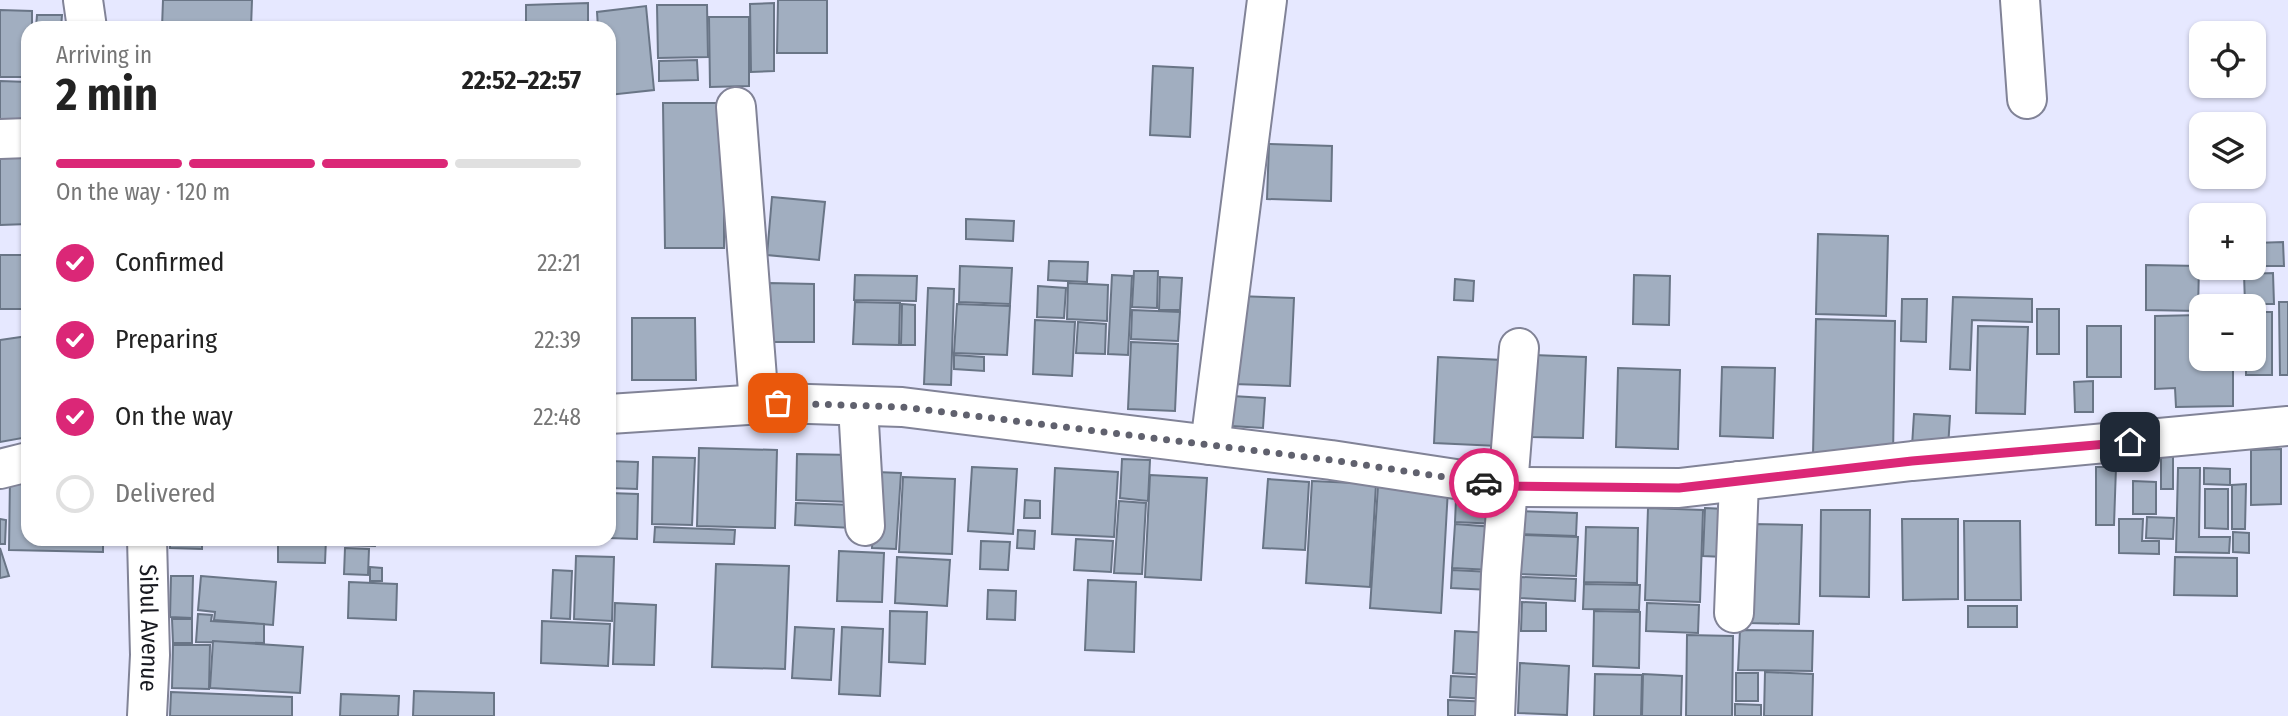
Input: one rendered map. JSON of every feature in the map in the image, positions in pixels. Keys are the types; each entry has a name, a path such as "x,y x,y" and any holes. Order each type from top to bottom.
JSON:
{"street":[{"path":"83,0 86,21"},
{"path":"2020,0 2027,99"},
{"path":"1210,445 1266,12"},
{"path":"736,107 759,404"},
{"path":"0,139 21,138"},
{"path":"1495,716 1519,348"},
{"path":"616,414 759,404 902,407 1210,445 1508,486 1679,488 1912,461 2288,426"},
{"path":"858,406 865,526"},
{"path":"0,469 21,464"},
{"path":"1734,613 1739,481"},
{"name":"Sibul Avenue","path":"147,546 150,656 147,716"}],"building":[{"path":"163,0 252,0 251,21 162,21"},
{"path":"778,0 827,0 827,53 777,53"},
{"path":"588,3 588,21 526,21 526,5"},
{"path":"774,3 774,71 751,72 750,4"},
{"path":"657,5 707,5 708,57 658,58"},
{"path":"646,6 654,90 616,94 616,21 598,21 597,12"},
{"path":"0,10 32,11 32,21 21,21 21,77 0,77"},
{"path":"37,15 62,15 62,21 37,21"},
{"path":"709,17 749,17 749,86 710,87"},
{"path":"697,60 698,80 659,81 659,61"},
{"path":"1153,66 1193,68 1190,137 1150,135"},
{"path":"0,81 21,82 21,131 0,130"},
{"path":"663,103 724,103 724,248 665,248"},
{"path":"1269,144 1332,146 1331,201 1267,199"},
{"path":"21,149 21,224 0,225 0,150"},
{"path":"772,197 825,202 819,260 767,255"},
{"path":"966,219 1014,221 1013,241 966,239"},
{"path":"1818,234 1888,236 1886,316 1816,314"},
{"path":"2283,242 2284,266 2266,266 2266,243"},
{"path":"0,255 21,255 21,309 0,309"},
{"path":"1049,261 1088,262 1087,282 1048,280"},
{"path":"2146,265 2189,266 2189,280 2199,280 2198,294 2189,294 2189,311 2146,310"},
{"path":"960,266 1012,268 1010,304 959,302"},
{"path":"1134,271 1158,271 1157,308 1132,307"},
{"path":"2266,273 2273,273 2274,304 2266,304 2266,294 2245,294 2244,280 2266,280"},
{"path":"855,275 917,276 916,301 854,300"},
{"path":"1112,275 1132,276 1128,355 1108,354"},
{"path":"1634,275 1670,276 1669,325 1633,324"},
{"path":"1160,277 1182,278 1180,310 1159,310"},
{"path":"1455,279 1474,281 1473,301 1454,300"},
{"path":"769,283 814,284 814,342 769,342"},
{"path":"1068,283 1108,285 1107,321 1067,319"},
{"path":"1038,286 1066,288 1064,318 1037,317"},
{"path":"928,288 954,289 951,385 924,384"},
{"path":"1237,296 1294,298 1290,386 1233,384"},
{"path":"1953,297 2032,299 2032,322 1972,320 1970,370 1950,369"},
{"path":"1902,299 1927,299 1926,342 1901,341"},
{"path":"855,302 900,303 899,345 853,344"},
{"path":"2279,302 2288,302 2288,375 2280,375"},
{"path":"902,304 915,305 915,345 901,345"},
{"path":"957,304 1010,306 1007,355 954,353"},
{"path":"2037,309 2059,309 2059,354 2037,354"},
{"path":"1132,310 1180,312 1178,341 1131,339"},
{"path":"2266,312 2272,312 2272,375 2246,375 2246,371 2266,371"},
{"path":"2189,315 2189,371 2233,371 2233,406 2176,407 2175,388 2155,389 2155,316"},
{"path":"632,318 695,318 696,380 632,380"},
{"path":"1816,319 1895,321 1893,458 1813,455"},
{"path":"1035,320 1075,322 1072,376 1033,374"},
{"path":"1078,322 1106,324 1105,354 1076,353"},
{"path":"1978,326 2028,327 2025,414 1976,413"},
{"path":"2087,326 2121,326 2121,377 2087,377"},
{"path":"21,337 21,438 0,442 0,340"},
{"path":"1131,342 1178,344 1175,411 1128,409"},
{"path":"954,355 984,357 984,371 954,369"},
{"path":"1533,355 1586,357 1583,438 1530,437"},
{"path":"1438,357 1503,360 1498,446 1434,443"},
{"path":"1722,367 1775,368 1773,438 1720,436"},
{"path":"1618,368 1680,370 1678,449 1616,447"},
{"path":"2093,381 2093,412 2075,412 2074,382"},
{"path":"1232,396 1265,398 1263,428 1231,426"},
{"path":"1914,414 1950,416 1948,448 1912,446"},
{"path":"699,448 777,450 775,528 697,526"},
{"path":"2161,449 2173,449 2173,489 2161,489"},
{"path":"2281,449 2281,504 2251,505 2251,450"},
{"path":"797,454 853,455 852,502 796,500"},
{"path":"653,457 695,458 692,525 652,524"},
{"path":"1122,459 1150,460 1148,501 1120,498"},
{"path":"616,461 638,462 637,489 616,488"},
{"path":"972,467 1017,469 1013,534 968,531"},
{"path":"2096,467 2116,467 2114,525 2096,525"},
{"path":"1055,468 1118,472 1114,537 1052,534"},
{"path":"2178,468 2200,468 2199,537 2230,537 2229,553 2176,552"},
{"path":"2204,468 2230,469 2230,485 2204,484"},
{"path":"876,472 901,473 896,549 872,548"},
{"path":"1150,475 1207,478 1201,580 1145,577"},
{"path":"10,477 21,477 21,546 103,546 103,552 9,550"},
{"path":"903,477 955,479 952,554 899,552"},
{"path":"1268,479 1309,482 1305,550 1263,548"},
{"path":"1312,481 1376,484 1370,587 1306,583"},
{"path":"2133,481 2156,482 2156,514 2133,514"},
{"path":"2246,484 2245,529 2232,529 2232,485"},
{"path":"1378,486 1448,489 1441,613 1370,608"},
{"path":"2205,489 2228,489 2228,529 2205,528"},
{"path":"616,493 638,494 637,539 616,538"},
{"path":"1456,499 1500,501 1498,524 1455,522"},
{"path":"1025,500 1040,501 1040,518 1024,518"},
{"path":"1119,501 1146,503 1142,574 1114,573"},
{"path":"796,503 853,505 852,528 795,525"},
{"path":"1648,508 1703,510 1700,602 1645,600"},
{"path":"1705,508 1725,509 1724,557 1703,556"},
{"path":"1821,510 1870,510 1869,597 1820,596"},
{"path":"1520,511 1577,513 1576,536 1519,534"},
{"path":"2147,517 2174,518 2173,539 2146,538"},
{"path":"0,519 6,520 5,544 0,544"},
{"path":"1902,519 1958,519 1958,599 1903,600"},
{"path":"2119,519 2143,519 2142,541 2159,541 2159,554 2119,553"},
{"path":"1964,521 2020,521 2021,600 1965,600"},
{"path":"1455,524 1495,527 1492,570 1452,568"},
{"path":"1751,524 1802,525 1799,624 1748,623"},
{"path":"655,527 735,530 734,544 654,542"},
{"path":"1586,527 1638,528 1637,583 1584,582"},
{"path":"1018,530 1035,531 1034,549 1017,548"},
{"path":"2233,532 2249,533 2249,553 2233,552"},
{"path":"1521,535 1578,537 1576,576 1520,574"},
{"path":"1076,539 1113,541 1111,572 1074,570"},
{"path":"981,541 1010,542 1008,570 980,569"},
{"path":"170,546 202,546 202,549"},
{"path":"278,546 326,546 325,563 278,562"},
{"path":"0,548 9,576 0,578"},
{"path":"345,548 369,549 368,575 344,574"},
{"path":"839,551 884,553 882,602 837,601"},
{"path":"576,556 614,557 612,621 574,619"},
{"path":"897,557 950,560 947,606 895,603"},
{"path":"2175,557 2237,558 2237,596 2174,595"},
{"path":"716,564 789,566 785,669 712,667"},
{"path":"370,567 382,568 382,581 370,581"},
{"path":"553,570 572,571 570,619 551,618"},
{"path":"1452,570 1491,572 1490,590 1451,588"},
{"path":"171,576 193,576 192,618 170,617"},
{"path":"201,576 276,582 273,625 214,620 215,612 198,610"},
{"path":"1521,577 1576,579 1575,601 1520,598"},
{"path":"1088,580 1136,582 1134,652 1085,650"},
{"path":"349,582 397,584 396,620 348,618"},
{"path":"1584,584 1640,585 1639,610 1583,609"},
{"path":"988,590 1016,591 1015,620 987,619"},
{"path":"1522,602 1546,603 1546,631 1521,631"},
{"path":"615,603 656,605 654,665 613,664"},
{"path":"1647,603 1699,605 1698,633 1646,631"},
{"path":"1968,606 2017,606 2017,627 1968,627"},
{"path":"890,611 927,612 925,664 889,662"},
{"path":"1594,611 1640,612 1639,668 1593,666"},
{"path":"198,614 212,615 211,621 264,624 264,643 196,642"},
{"path":"172,619 192,619 192,643 173,643"},
{"path":"542,621 610,624 608,666 541,663"},
{"path":"795,627 834,629 831,680 792,678"},
{"path":"842,627 883,629 880,696 839,694"},
{"path":"1740,630 1813,631 1812,671 1738,670"},
{"path":"1455,631 1491,633 1489,675 1453,673"},
{"path":"1687,635 1733,636 1732,716 1686,716"},
{"path":"213,641 303,647 300,693 210,688"},
{"path":"173,645 210,645 209,689 172,688"},
{"path":"1520,663 1569,666 1567,715 1518,713"},
{"path":"1765,672 1813,674 1812,716 1764,716"},
{"path":"1736,673 1758,673 1758,701 1736,701"},
{"path":"1595,674 1642,675 1641,716 1594,716"},
{"path":"1643,674 1682,676 1681,716 1642,716"},
{"path":"1451,676 1490,678 1489,699 1450,697"},
{"path":"414,691 494,693 494,716 413,716"},
{"path":"171,692 292,697 292,716 170,716"},
{"path":"341,694 399,696 398,716 340,716"},
{"path":"1448,700 1491,702 1490,716 1448,716"},
{"path":"1735,704 1761,705 1761,716 1735,716"}],"way so far":[{"path":"778,403 902,407 1331,460 1484,483"}],"route":[{"path":"1484,483 1508,486 1679,488 1912,461 2130,442"}]}
